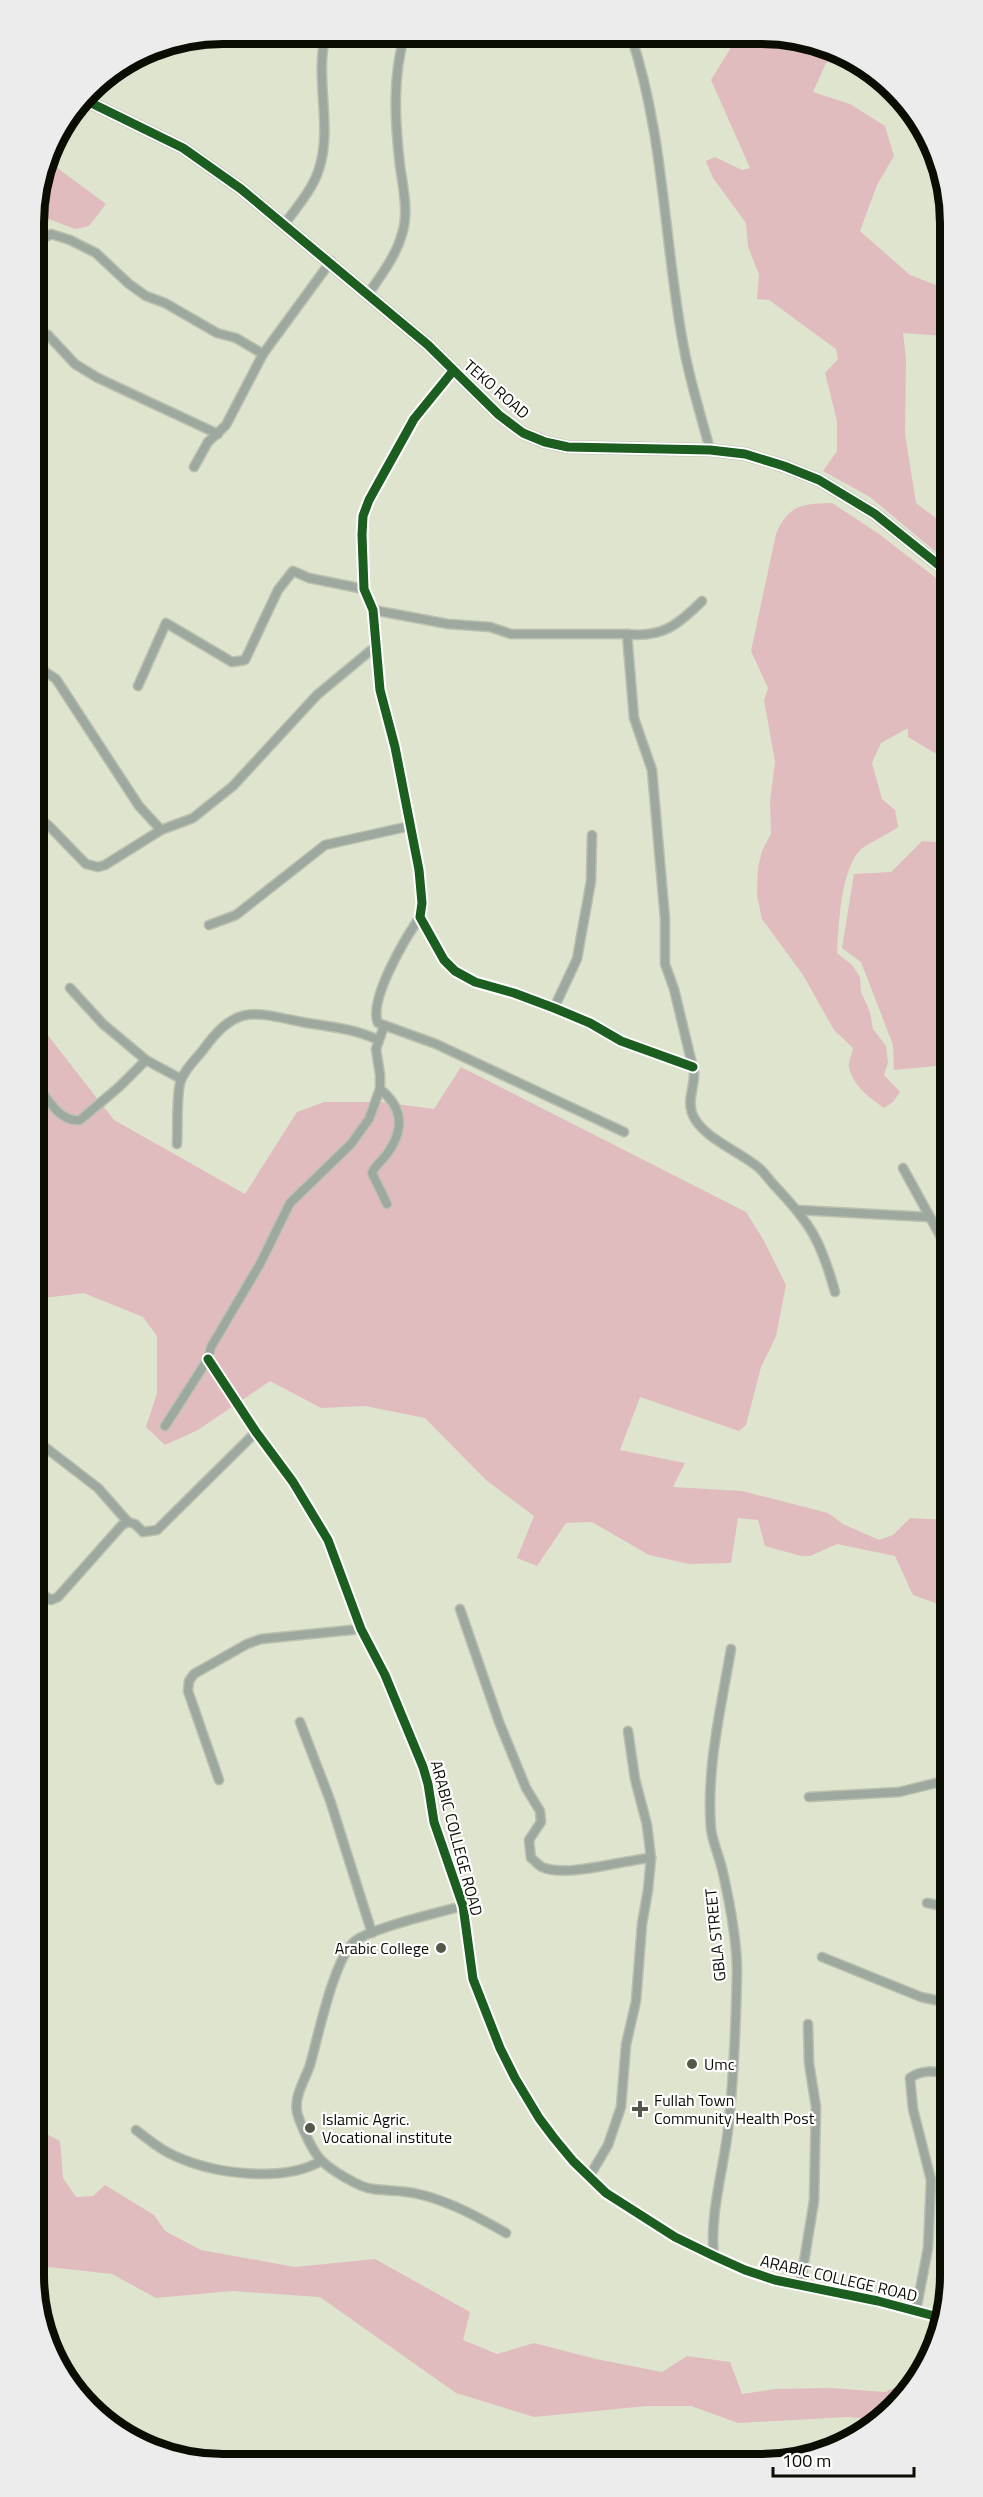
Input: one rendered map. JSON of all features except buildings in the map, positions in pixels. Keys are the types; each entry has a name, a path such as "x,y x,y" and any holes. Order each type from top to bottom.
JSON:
{"street":[{"path":"284,225 319,169 323,142 321,57 324,44"},
{"path":"369,294 387,268 403,233 405,206 396,123 397,59 402,44"},
{"path":"634,44 641,65 658,162 683,344 710,450"},
{"name":"TEKO ROAD","path":"90,103 183,148 241,189 429,345 499,415 523,433 545,442 568,447 710,450 745,454 784,466 819,480 875,514 940,566"},
{"path":"44,239 51,234 70,240 96,253 129,284 146,296 165,303 217,333 236,338 263,354"},
{"path":"194,467 208,442 226,426 263,354 330,261"},
{"path":"44,333 75,364 98,378 218,434"},
{"path":"453,371 414,419 369,500 363,516 364,589 373,610 380,690 395,747 419,870 420,917 444,960 455,971 475,982 554,1008 590,1023 621,1041 693,1067"},
{"path":"138,686 166,623 232,662 238,662 244,660 278,590 293,571 309,578 364,589"},
{"path":"373,610 448,624 490,627 511,634 644,636 662,632 680,623 702,601"},
{"path":"627,634 634,718 652,770 665,919 665,964 674,990 693,1067 695,1082 690,1106 698,1124 760,1169 798,1210 815,1235 835,1292"},
{"path":"44,822 86,864 105,866 161,830 193,818 233,786 317,696 376,646"},
{"path":"44,671 56,679 139,807 161,830"},
{"path":"209,925 236,915 325,845 410,826"},
{"path":"554,1008 577,959 591,881 592,835"},
{"path":"420,917 384,979 377,1002 375,1017 378,1023 436,1044 624,1132"},
{"path":"70,987 103,1024 146,1060 181,1078"},
{"path":"177,1144 181,1078 222,1025 247,1015 269,1014 301,1022 360,1031 378,1040"},
{"path":"165,1426 208,1359 211,1347 260,1264 290,1203 351,1144 369,1119 380,1089 376,1049 384,1026"},
{"path":"44,1094 63,1118 73,1121 80,1120 119,1087 146,1060"},
{"path":"380,1089 391,1098 399,1115 399,1132 389,1152 372,1173 387,1204"},
{"path":"903,1168 940,1236"},
{"path":"798,1210 928,1217"},
{"name":"ARABIC COLLEGE ROAD","path":"208,1359 256,1432 293,1482 328,1540 361,1629 385,1675 423,1767 434,1822 463,1906 473,1979 500,2048 539,2118 573,2161 606,2193 649,2221 714,2256 745,2270 800,2286 934,2316"},
{"path":"44,1446 98,1488 128,1522 135,1524 143,1532 157,1530 256,1432"},
{"path":"44,1596 51,1600 58,1597 128,1522"},
{"path":"460,1609 499,1722 525,1788 540,1811 541,1822 529,1840 531,1858 542,1867 563,1870 586,1869 651,1858"},
{"path":"219,1780 188,1691 189,1681 194,1674 247,1644 261,1639 361,1629"},
{"name":"GBLA STREET","path":"714,2256 712,2239 729,2121 737,1969 723,1871 711,1832 710,1787 731,1649"},
{"path":"300,1722 330,1800 372,1933"},
{"path":"589,2176 608,2145 621,2107 623,2064 636,2001 651,1858 647,1825 635,1779 628,1731"},
{"path":"809,1797 899,1792 939,1782"},
{"path":"927,1903 939,1905"},
{"path":"463,1906 355,1940 341,1962 297,2099 297,2113 321,2161 362,2186 433,2198 474,2215 506,2233"},
{"path":"822,1957 921,1997 939,2001"},
{"path":"800,2286 814,2201 816,2107 809,2063 808,2024"},
{"path":"916,2311 928,2248 931,2180 913,2109 910,2078 916,2074 933,2070 939,2072"},
{"path":"136,2130 160,2149 176,2157 232,2172 278,2173 297,2170 321,2161"}],"shaded area":[{"path":"733,44 784,45 818,53 832,59 826,63 813,92 850,104 885,126 894,156 877,185 860,231 910,275 940,286 940,336 903,333 906,359 905,434 916,503 940,521 940,546 936,552 870,497 823,471 837,451 837,421 825,373 838,359 836,349 769,300 757,299 759,274 748,247 746,223 713,178 706,161 715,157 742,170 750,168 711,80"},
{"path":"53,165 106,204 89,226 75,229 44,217 45,199"},
{"path":"832,503 879,534 940,581 940,678 937,710 940,716 940,756 908,737 908,728 881,743 872,763 882,799 895,810 898,827 861,849 854,859 845,884 840,913 837,953 852,965 860,977 861,992 870,1012 873,1029 886,1046 888,1062 884,1075 900,1092 893,1102 884,1108 854,1080 849,1065 853,1048 834,1030 803,975 762,919 757,896 758,868 762,851 771,834 770,801 775,762 764,700 768,688 751,651 776,534 792,511 812,504"},
{"path":"922,841 940,842 940,1066 894,1070 893,1045 861,962 842,948 854,874 891,872"},
{"path":"44,1030 114,1120 245,1194 297,1112 324,1102 382,1102 434,1109 461,1067 746,1212 763,1239 786,1285 776,1336 761,1367 746,1425 739,1431 640,1397 620,1450 685,1463 673,1487 742,1491 828,1513 843,1524 879,1540 893,1535 910,1518 939,1520 939,1605 913,1595 895,1556 837,1544 810,1556 801,1556 765,1546 758,1520 738,1518 731,1563 689,1564 649,1555 592,1522 566,1523 537,1566 517,1558 534,1516 486,1480 425,1418 365,1406 321,1408 270,1381 198,1430 165,1445 146,1427 157,1393 157,1336 143,1317 84,1293 44,1298"},
{"path":"44,2133 60,2141 63,2178 76,2197 93,2196 105,2185 154,2215 165,2231 201,2250 295,2267 375,2259 470,2312 463,2340 497,2354 534,2343 596,2359 662,2372 687,2356 730,2362 742,2394 775,2389 830,2388 885,2392 900,2385 878,2409 865,2419 848,2417 738,2423 691,2406 647,2406 534,2417 456,2393 320,2297 232,2291 156,2298 112,2274 44,2267"}],"cycle path":[{"path":"90,103 183,148 241,189 428,345 499,415 523,433 545,442 568,447 710,450 745,454 784,466 819,480 875,514 940,566"},
{"path":"453,371 414,419 369,500 363,516 364,589 373,610 380,690 395,747 419,870 422,903 420,917 444,960 455,971 475,982 554,1008 590,1023 621,1041 693,1067"},
{"path":"208,1359 256,1432 293,1482 328,1540 361,1629 385,1675 423,1767 434,1822 463,1906 473,1979 500,2048 515,2078 554,2138 573,2161 606,2193 675,2237 714,2256 775,2280 878,2301 934,2316"}],"place":[{"name":"Arabic College","path":"441,1948"},
{"name":"Umc","path":"692,2064"},
{"name":"Fullah Town Community Health Post","path":"640,2109"},
{"name":"Islamic Agric. Vocational institute","path":"310,2128"}]}
